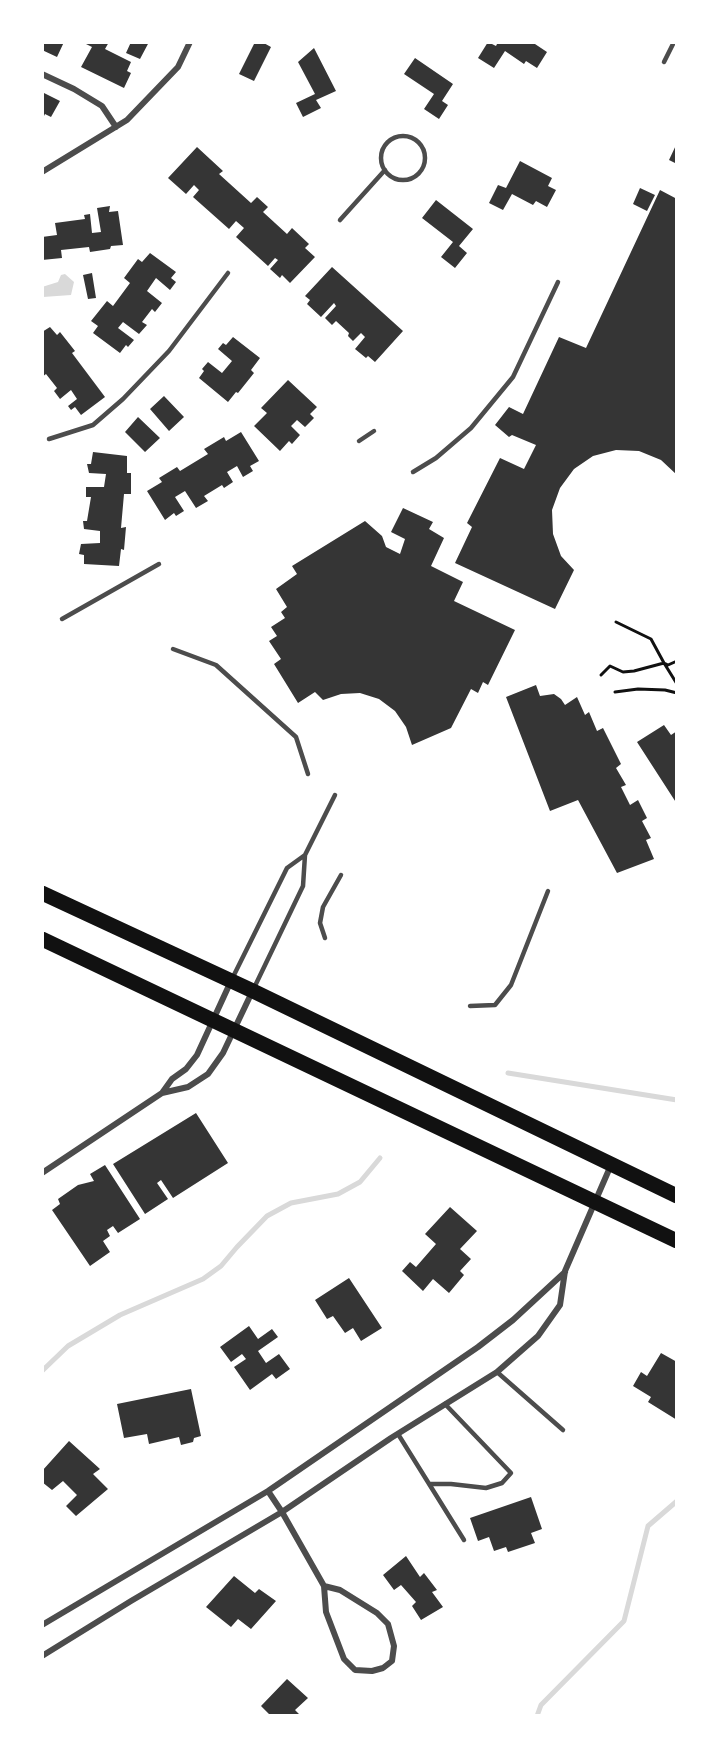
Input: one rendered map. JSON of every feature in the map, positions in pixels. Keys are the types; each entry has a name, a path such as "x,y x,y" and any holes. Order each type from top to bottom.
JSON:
{"main road":[{"path":"42,893 253,991 677,1196"},
{"path":"42,939 677,1241"}],"street":[{"path":"42,172 127,120 178,67 190,42"},
{"path":"42,74 74,89 102,106 116,126"},
{"path":"162,1093 172,1079 186,1069 196,1055 231,981"},
{"path":"42,1173 162,1093 188,1087 208,1074 222,1053 253,991"},
{"path":"42,1656 282,1512 497,1371 538,1336 560,1305 565,1271 611,1165"},
{"path":"42,1624 268,1491 478,1347 513,1320 565,1271"},
{"path":"268,1491 324,1586 326,1612 344,1659 355,1670 372,1671 383,1668 392,1660 394,1646 388,1624 377,1613 340,1590 324,1586"}],"lane":[{"path":"664,62 674,42"},
{"path":"409,137 421,146 425,159 423,166 415,176 402,180 389,175 385,170 381,156 388,142 394,138 409,137"},
{"path":"340,220 385,170"},
{"path":"49,439 93,424 123,399 169,351 228,273"},
{"path":"413,472 436,458 471,428 513,377 558,282"},
{"path":"359,441 375,431"},
{"path":"62,619 159,564"},
{"path":"173,649 216,665 296,737 308,774"},
{"path":"253,991 303,886 305,855 335,795"},
{"path":"231,981 287,868 305,855"},
{"path":"325,938 320,923 323,907 341,875"},
{"path":"470,1006 495,1005 512,986 548,891"},
{"path":"497,1371 563,1430"},
{"path":"429,1484 486,1488 502,1483 511,1473 445,1404"},
{"path":"398,1434 464,1540"}],"path":[{"path":"616,622 651,639 677,684"},
{"path":"602,675 610,666 623,672 677,662"},
{"path":"615,692 638,689 677,693"}],"shaded area":[{"path":"65,274 74,282 71,295 43,297 42,287 58,282 61,275"}],"building":[{"path":"42,42 64,42 57,57 42,50"},
{"path":"82,42 109,42 105,49 131,62 127,71 131,73 124,88 81,67 92,47"},
{"path":"131,42 149,42 140,59 126,53"},
{"path":"255,42 262,42 271,47 254,81 239,74"},
{"path":"488,42 496,46 498,42 532,42 547,52 537,68 526,61 524,64 505,51 494,68 478,58"},
{"path":"314,48 336,91 316,100 321,108 303,117 296,103 315,94 298,62"},
{"path":"415,58 453,84 442,101 448,105 439,119 424,109 434,94 404,74"},
{"path":"42,92 60,101 51,117 45,114 42,120"},
{"path":"677,143 677,164 669,160"},
{"path":"197,147 223,171 219,174 251,203 257,197 268,207 263,212 287,234 292,228 309,244 305,248 315,257 290,283 282,275 280,278 270,269 278,260 275,258 268,266 236,237 244,228 236,221 229,229 193,197 199,190 194,185 186,194 168,178"},
{"path":"520,161 552,178 548,186 556,190 547,207 536,201 533,205 512,194 503,210 489,203 498,185 506,188"},
{"path":"640,188 655,195 647,211 633,204"},
{"path":"660,190 677,199 677,475 661,460 639,451 616,450 593,456 574,469 560,488 552,510 553,534 561,556 574,570 555,609 455,563 472,527 467,523 500,458 524,469 536,445 512,435 509,437 495,425 509,407 523,414 559,337 586,348"},
{"path":"436,200 473,229 459,246 467,253 455,268 441,257 453,242 422,218"},
{"path":"110,206 109,212 118,211 123,245 90,252 89,247 61,250 62,258 42,260 42,237 57,235 55,223 85,219 84,215 90,214 92,233 101,232 97,208"},
{"path":"150,253 176,272 171,278 176,282 170,290 156,278 147,291 162,303 155,312 152,309 142,322 147,325 139,334 123,322 118,328 134,340 120,353 93,333 98,326 91,321 107,301 113,306 130,283 124,278 138,259 142,262"},
{"path":"332,267 403,331 375,362 355,349 365,337 361,333 353,341 348,336 349,333 336,321 332,325 325,318 336,306 334,303 321,317 307,304 310,300 305,296"},
{"path":"92,273 96,298 88,299 83,275"},
{"path":"50,327 57,335 60,332 75,351 72,353 105,397 81,415 75,407 71,410 68,406 77,399 71,390 60,399 54,391 57,388 46,374 42,377 42,332"},
{"path":"233,337 260,358 251,370 254,373 228,402 199,378 208,362 222,373 232,361 218,349 223,343 226,345"},
{"path":"288,380 317,407 310,414 314,418 305,427 297,420 291,426 300,435 292,444 289,441 280,451 254,426 267,413 261,408"},
{"path":"164,396 184,417 169,431 150,409"},
{"path":"138,417 160,438 145,452 125,432"},
{"path":"241,432 259,461 250,466 253,471 243,477 237,466 227,472 233,482 224,488 222,485 204,496 208,501 196,508 185,491 175,497 184,511 176,516 174,513 165,520 147,491 162,482 159,478 177,467 180,471 208,454 204,449 224,437 226,441"},
{"path":"93,452 127,456 127,473 131,473 131,494 124,494 121,528 126,527 124,550 121,549 119,566 84,564 84,555 79,554 81,544 100,543 100,531 84,529 83,521 87,521 91,497 86,497 86,487 104,487 106,474 89,473 87,464 91,464"},
{"path":"403,508 433,522 429,529 444,538 431,566 463,582 454,601 515,630 488,685 483,682 478,693 471,689 451,728 412,745 406,727 395,711 379,699 360,693 341,694 323,700 315,692 298,703 274,664 281,659 269,641 277,636 271,627 285,618 281,612 287,607 276,589 297,574 292,566 365,521 382,536 386,547 400,554 405,539 391,532"},
{"path":"536,685 540,696 554,694 565,705 577,697 585,715 589,712 597,731 603,728 621,764 616,768 626,785 621,787 630,805 638,800 647,818 642,821 651,838 646,840 654,859 617,873 578,800 550,811 506,697"},
{"path":"664,725 671,735 677,731 677,804 637,742"},
{"path":"196,1113 228,1163 173,1198 161,1180 157,1183 168,1199 145,1214 113,1164"},
{"path":"105,1165 140,1219 118,1233 113,1226 107,1230 110,1236 103,1241 110,1252 90,1266 52,1210 60,1204 58,1199 78,1185 94,1181 90,1174"},
{"path":"450,1207 477,1231 460,1249 471,1259 460,1271 464,1275 449,1293 433,1279 423,1291 402,1271 410,1262 416,1267 436,1244 425,1234"},
{"path":"349,1278 382,1328 361,1341 353,1328 345,1333 333,1316 327,1319 315,1300"},
{"path":"249,1326 258,1339 272,1329 278,1337 258,1351 266,1363 279,1354 290,1369 276,1379 272,1374 250,1390 234,1367 246,1359 242,1354 231,1362 220,1347"},
{"path":"661,1353 677,1362 677,1420 648,1402 651,1397 633,1386 641,1372 647,1376"},
{"path":"191,1389 201,1436 194,1438 193,1442 181,1445 179,1437 149,1444 147,1434 124,1438 117,1404"},
{"path":"69,1441 100,1469 93,1474 108,1489 76,1516 66,1506 77,1495 63,1481 52,1490 42,1482 42,1471"},
{"path":"531,1497 542,1529 531,1533 535,1543 508,1552 506,1547 494,1551 489,1537 478,1541 470,1518"},
{"path":"406,1556 420,1577 424,1573 437,1590 432,1592 443,1607 421,1620 412,1606 416,1602 401,1585 394,1590 383,1575"},
{"path":"234,1576 255,1593 259,1589 276,1601 251,1629 238,1619 231,1627 206,1607"},
{"path":"287,1679 308,1698 295,1710 301,1716 271,1716 261,1706"}],"waterway":[{"path":"508,1073 677,1100"},
{"path":"42,1371 68,1346 120,1315 203,1279 221,1266 267,1216 291,1203 338,1194 360,1182 380,1158"},
{"path":"537,1716 541,1705 624,1621 648,1526 677,1501"}]}
